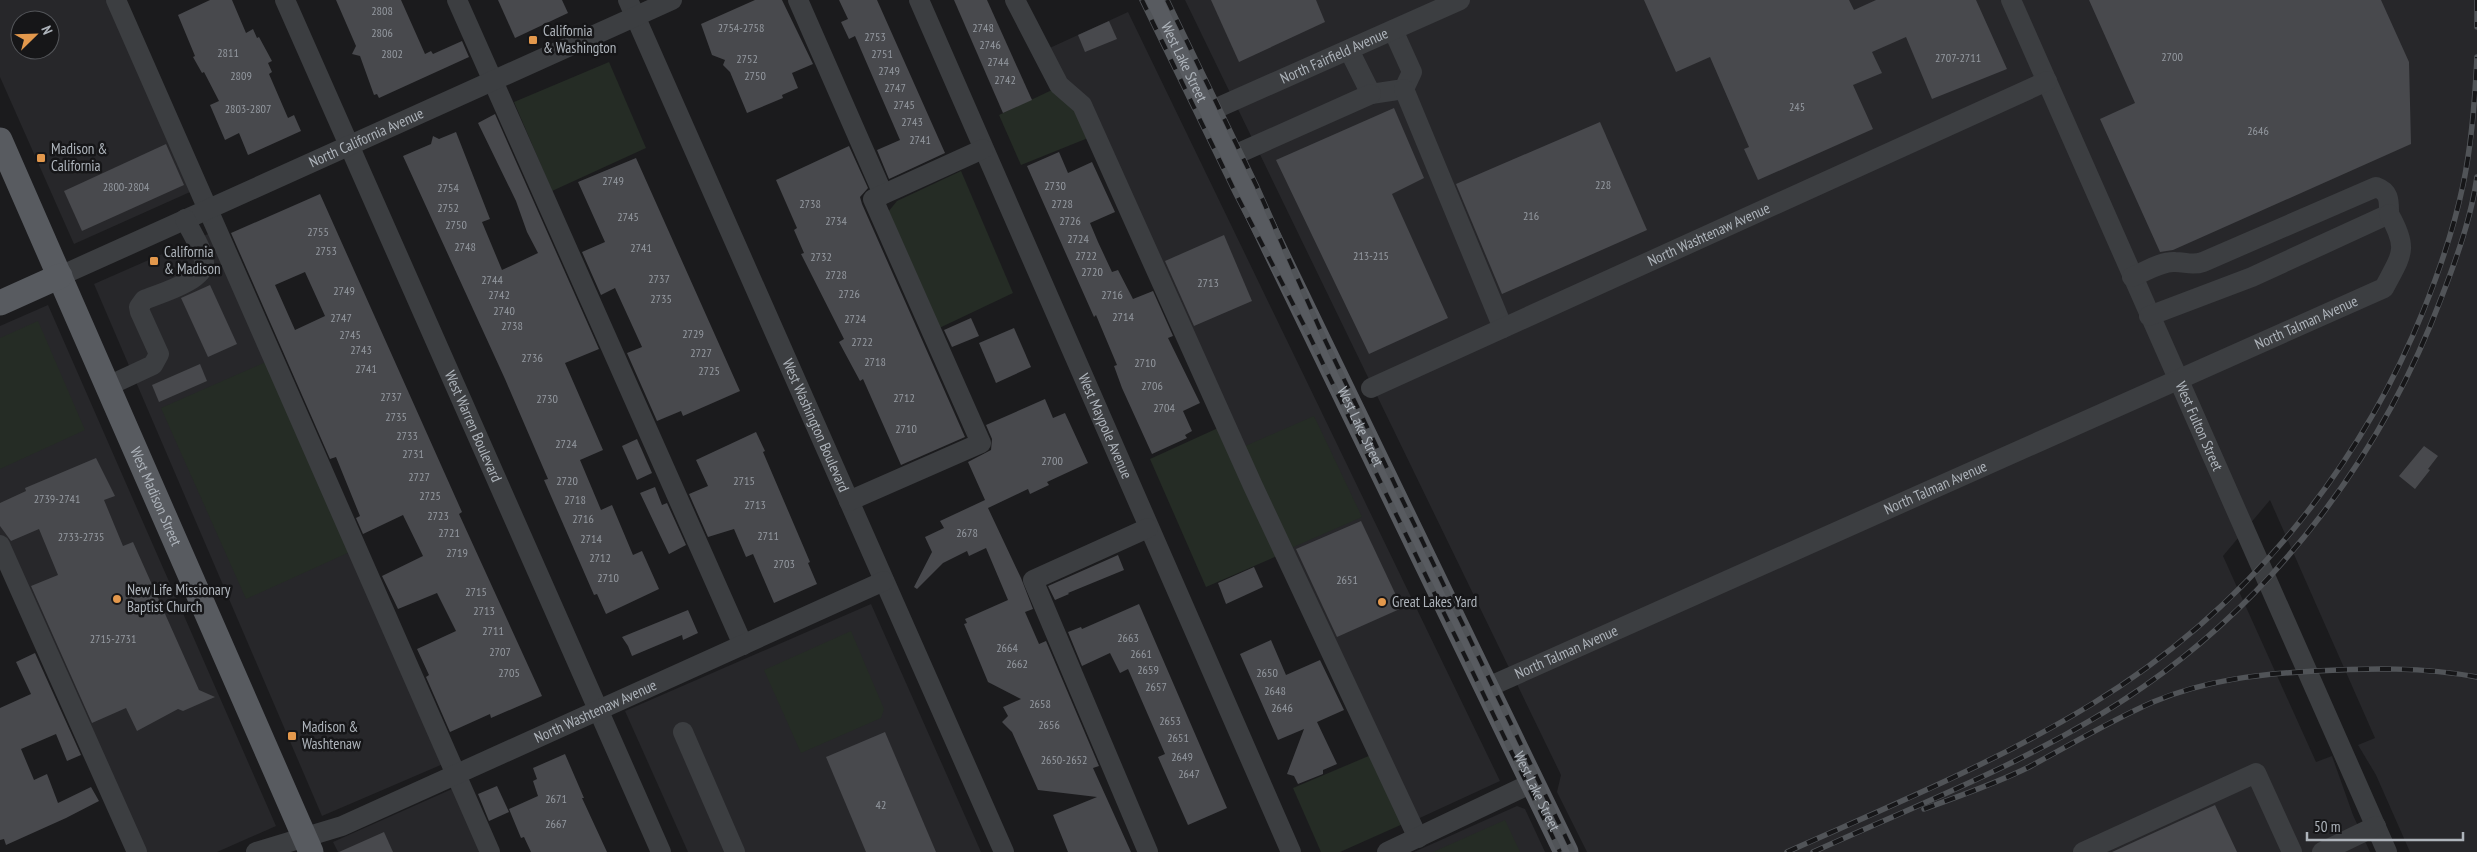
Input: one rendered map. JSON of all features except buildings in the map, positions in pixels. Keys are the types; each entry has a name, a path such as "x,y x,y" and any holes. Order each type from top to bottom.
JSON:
{"main road":[{"name":"West Lake Street","path":"1154,0 1566,852"},
{"name":"West Madison Street","path":"0,140 308,844"},
{"path":"0,303 60,276"}],"street":[{"path":"116,0 490,852"},
{"name":"West Warren Boulevard","path":"285,0 661,852"},
{"path":"457,0 743,645"},
{"name":"North California Avenue","path":"60,276 493,81 631,8 672,0"},
{"path":"798,0 884,194"},
{"name":"West Maypole Avenue","path":"919,0 1291,852"},
{"path":"1015,0 1059,85 1082,105 1252,486 1418,838"},
{"name":"North Fairfield Avenue","path":"1208,112 1393,30 1428,6 1460,0"},
{"name":"West Fulton Street","path":"2011,0 2387,852"},
{"name":"West Washington Boulevard","path":"631,8 1004,852"},
{"path":"1393,30 1412,72 1404,89 1503,328"},
{"path":"1349,50 1370,94"},
{"name":"North Washtenaw Avenue","path":"1348,399 2047,81"},
{"path":"1230,158 1370,94 1404,89"},
{"path":"849,501 981,443 873,199 983,149"},
{"path":"2132,277 2166,263 2174,262 2193,265 2203,262 2376,187 2386,192 2389,199 2389,214 2252,277 2149,316"},
{"name":"North Talman Avenue","path":"1486,688 2384,288 2399,260 2403,244 2389,214"},
{"path":"108,386 153,365 158,360 159,354 140,312 140,307 144,300 194,279 203,269 204,262 185,219"},
{"path":"1148,528 1033,580 1148,852"},
{"path":"0,545 137,852"},
{"name":"North Washtenaw Avenue","path":"256,852 308,844 342,826 884,581"},
{"path":"683,732 736,852"},
{"path":"2083,852 2256,773 2292,852"},
{"path":"1387,852 1532,784"},
{"path":"2322,852 2376,826"}],"shaded area":[{"path":"0,0 116,0 199,188 74,244 0,77"},
{"path":"1185,0 2477,0 2477,852 2410,852 2376,775 2358,745 2375,738 2270,500 2223,556 2316,762 2332,756 2353,815 2370,852 1587,852 1557,792 1561,775"},
{"path":"1128,12 1500,781 1411,822 1082,105 1041,52"},
{"path":"609,62 646,148 552,191 514,102"},
{"path":"1052,90 1075,108 1088,138 1021,165 999,115"},
{"path":"961,171 1013,293 933,331 884,217 897,201"},
{"path":"217,230 450,761 322,816 94,284"},
{"path":"48,305 276,826 217,852 137,852 0,545 0,326"},
{"path":"38,321 85,430 0,469 0,338"},
{"path":"268,361 352,551 246,599 161,408"},
{"path":"1314,416 1362,517 1289,549 1243,447"},
{"path":"1218,428 1277,556 1206,587 1150,459"},
{"path":"871,604 981,852 688,852 625,711"},
{"path":"851,631 884,709 881,718 801,753 764,670"},
{"path":"1371,755 1405,823 1340,852 1321,852 1293,788"},
{"path":"461,785 490,852 338,852 333,842"},
{"path":"1517,806 1525,809 1545,852 1414,852"},
{"path":"1505,820 1520,852 1433,852"}],"railway":[{"path":"1142,0 1236,194 1310,337 1560,852"},
{"path":"1167,0 1257,187 1323,336 1573,852"},
{"path":"2477,0 2477,27"},
{"path":"1787,852 1980,765 2092,704 2147,667 2198,627 2246,582 2290,534 2330,482 2366,427 2397,369 2436,279 2455,217 2469,153 2477,57"},
{"path":"1813,852 1982,777 2064,735 2143,687 2193,649 2239,608 2283,562 2322,514 2358,463 2390,409 2418,353 2448,281 2467,222 2477,177"},
{"path":"1924,809 1977,790 2029,767 2137,709 2173,694 2212,683 2273,674 2356,669 2436,671 2477,677"}],"place":[{"name":"California & Washington","path":"533,40"},
{"name":"Madison & California","path":"41,158"},
{"name":"California & Madison","path":"154,261"},
{"name":"New Life Missionary Baptist Church","path":"117,599"},
{"name":"Great Lakes Yard","path":"1382,602"},
{"name":"Madison & Washtenaw","path":"292,736"}]}
